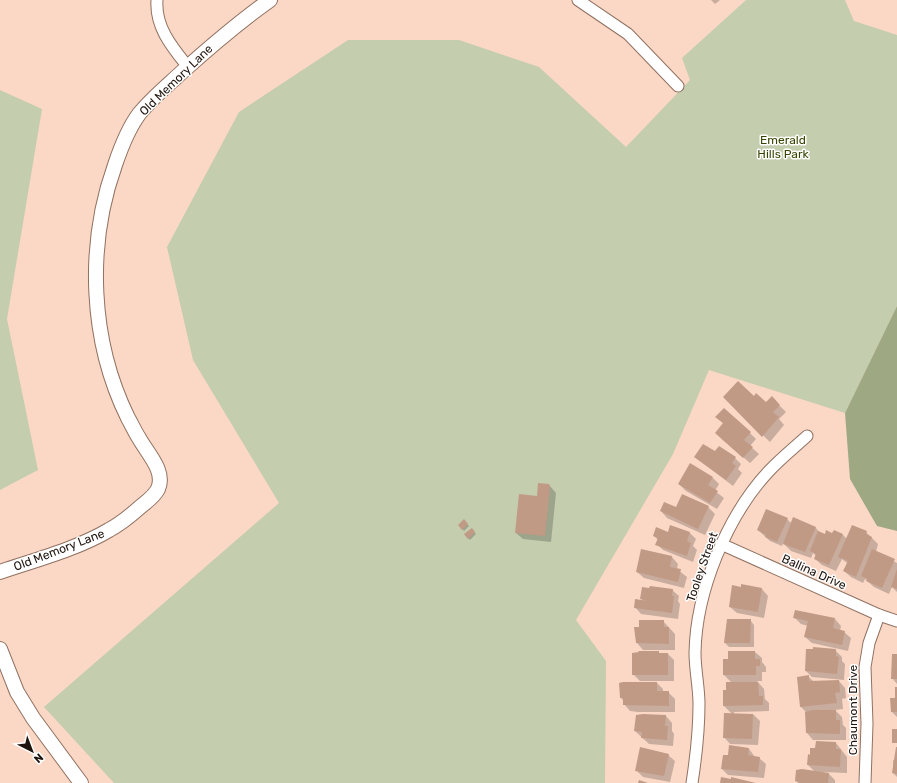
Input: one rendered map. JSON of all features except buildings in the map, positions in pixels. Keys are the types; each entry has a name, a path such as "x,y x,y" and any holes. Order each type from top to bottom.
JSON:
{"street":[{"path":"157,0 159,24 168,42 188,67"},
{"name":"Old Memory Lane","path":"0,572 88,540 110,530 152,497 158,488 160,481 158,467 135,431 122,405 111,375 97,306 96,260 100,216 107,188 122,144 139,114 155,97 238,23 270,0"},
{"path":"578,0 628,34 678,86"},
{"name":"Tooley Street","path":"692,783 698,731 698,692 695,653 702,602 721,544 738,514 769,471 807,436"},
{"name":"Ballina Drive","path":"721,544 879,615 897,621"},
{"name":"Chaumont Drive","path":"865,783 867,724 865,667 869,643 879,615"},
{"path":"0,649 17,692 33,718 79,782"}],"green space":[{"name":"Emerald Hills Park","path":"746,0 845,0 854,21 897,35 897,306 845,413 709,370 673,454 576,620 606,661 605,783 114,783 44,707 279,503 193,360 167,247 239,112 348,40 459,40 539,67 626,147 690,80 682,58"},
{"path":"0,90 42,109 7,319 38,470 0,490"},
{"path":"897,306 897,531 877,526 850,479 845,413"}]}
